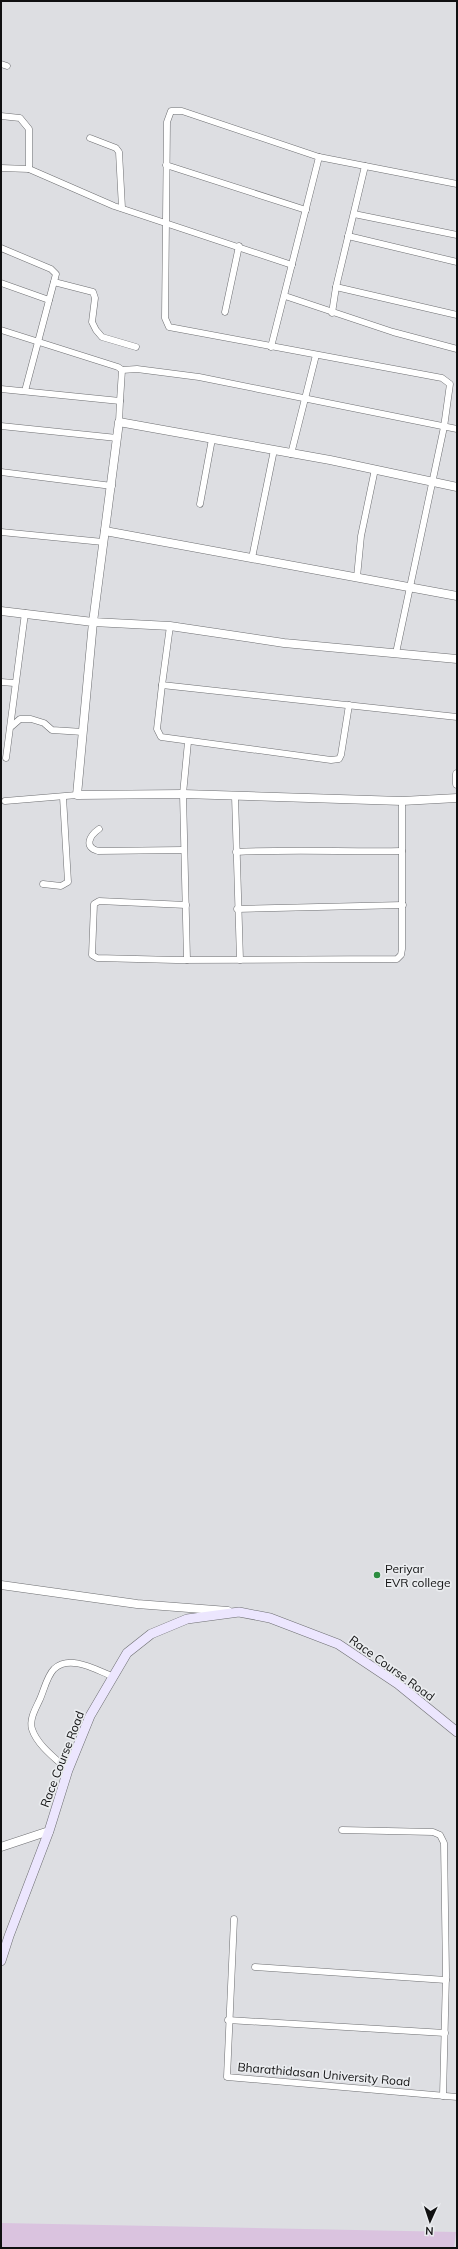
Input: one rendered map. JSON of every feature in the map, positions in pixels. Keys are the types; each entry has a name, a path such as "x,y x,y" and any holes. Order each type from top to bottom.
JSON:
{"main road":[{"name":"Race Course Road","path":"1,1961 49,1831 68,1770 90,1716 112,1676 127,1653 151,1634 187,1619 239,1612 270,1618 338,1644 398,1684 457,1732"}],"street":[{"path":"396,653 444,426 450,384 442,378 169,327 165,318 167,122 171,111 176,110 319,157 457,184"},
{"path":"1,116 20,118 29,129 29,169"},
{"path":"90,138 116,148 119,152 122,208"},
{"path":"271,347 319,157"},
{"path":"166,165 306,210"},
{"path":"332,313 336,287 365,166"},
{"path":"1,168 29,169 122,208 292,265"},
{"path":"354,214 457,235"},
{"path":"348,236 457,262"},
{"path":"225,312 239,246"},
{"path":"1,248 54,271 56,274 24,391"},
{"path":"54,282 93,292 96,298 93,327 102,336 136,347"},
{"path":"1,283 49,300"},
{"path":"336,287 457,315"},
{"path":"285,296 332,313 393,332 457,349"},
{"path":"1,330 37,340 118,367 122,370 137,369 166,372 457,429"},
{"path":"291,454 316,355"},
{"path":"77,795 93,622 112,486 119,422 122,370"},
{"path":"1,389 120,401"},
{"path":"119,422 375,469 457,487"},
{"path":"1,426 117,438"},
{"path":"200,504 212,439"},
{"path":"252,558 274,450"},
{"path":"357,577 361,536 375,469"},
{"path":"1,472 112,486"},
{"path":"105,531 410,586 457,596"},
{"path":"1,532 103,542"},
{"path":"1,611 93,622 170,626 284,643 457,659"},
{"path":"6,758 11,728 14,683 25,614"},
{"path":"170,626 157,734 166,738 337,760 341,755 348,705"},
{"path":"1,682 14,683"},
{"path":"162,685 457,717"},
{"path":"11,728 15,722 20,719 31,719 44,723 52,730 83,732"},
{"path":"186,960 183,794 188,742"},
{"path":"457,770 457,784"},
{"path":"5,801 77,795 183,794 402,801 457,798"},
{"path":"235,796 237,909 240,960"},
{"path":"43,884 61,886 68,882 63,797"},
{"path":"186,905 99,901 94,904 92,955 97,958 186,960 397,959 401,955 402,949 402,801"},
{"path":"99,829 91,834 89,840 89,845 92,849 98,851 183,850"},
{"path":"236,852 283,850 343,853 402,851"},
{"path":"237,909 403,905"},
{"path":"1,1585 137,1604 239,1612"},
{"path":"68,1770 46,1750 31,1727 32,1717 50,1675 55,1668 64,1664 80,1663 112,1676"},
{"path":"342,1830 433,1832 440,1835 444,1843 446,1980 443,2096"},
{"path":"1,1847 49,1831"},
{"name":"Bharathidasan University Road","path":"234,1919 228,2020 227,2077 457,2097"},
{"path":"255,1967 446,1980"},
{"path":"228,2020 445,2033"}],"shaded area":[{"path":"1,2223 456,2232 454,2248 1,2248"}],"place":[{"name":"Periyar EVR college","path":"377,1575"}]}
